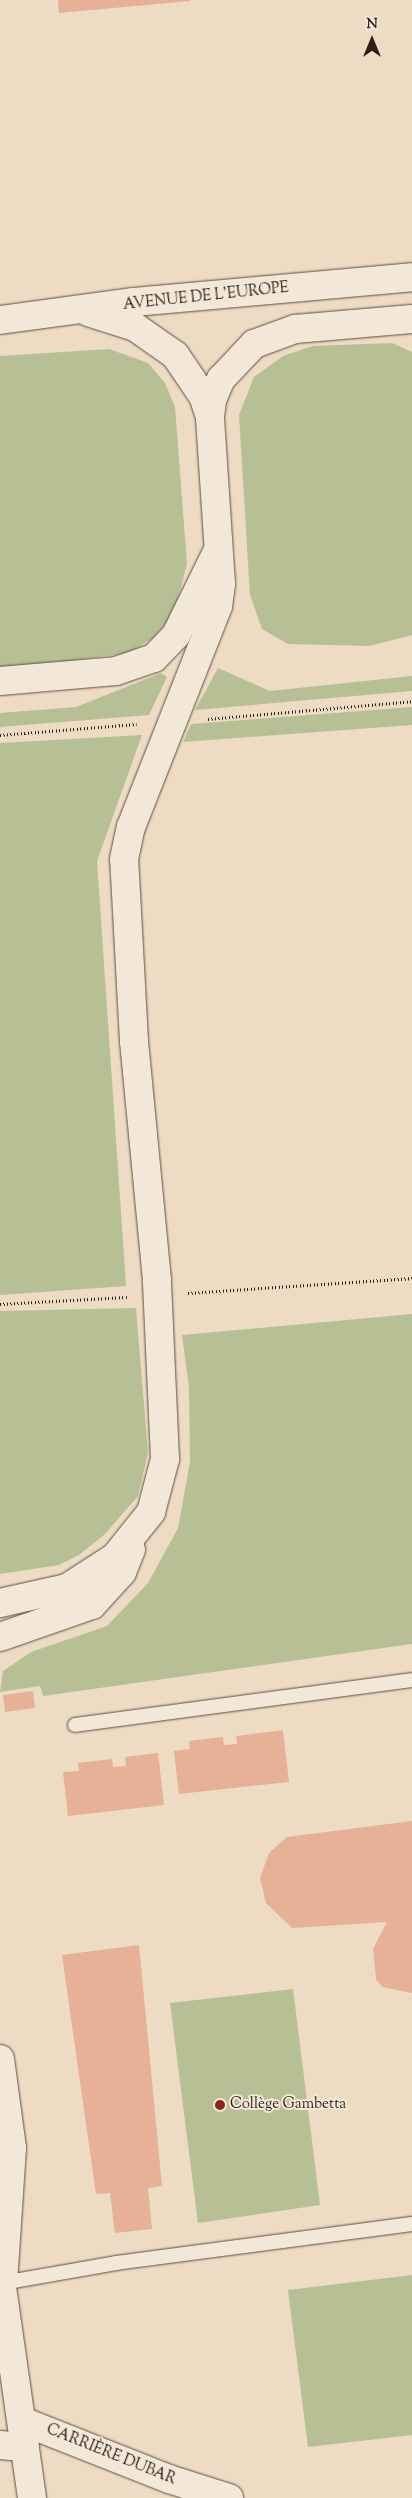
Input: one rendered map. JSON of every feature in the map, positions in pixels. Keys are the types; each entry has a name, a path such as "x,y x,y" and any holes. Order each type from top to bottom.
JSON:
{"street":[{"name":"AVENUE DE L'EUROPE","path":"0,320 88,312 134,302 412,277"},
{"path":"88,312 135,327 175,355 203,396 210,417"},
{"path":"0,1637 92,1605 122,1572 137,1535 151,1512 165,1459 158,1295 134,1041 124,859 131,827 214,618 221,584 210,417 212,400 221,379 254,344 295,329 412,320"},
{"path":"0,698 80,689 138,667 154,658 176,635 218,548"},
{"path":"0,681 138,667"},
{"path":"0,1603 67,1588 115,1558 137,1535"},
{"path":"0,2059 12,2148 2,2278 22,2421 13,2446 32,2498"},
{"name":"CARRIÈRE DUBAR","path":"22,2421 169,2479 229,2498"}],"lane":[{"path":"75,1725 412,1680"},
{"path":"2,2278 412,2224"}],"path":[{"path":"0,1304 412,1278"}],"green space":[{"path":"392,343 412,352 412,635 370,646 288,644 262,629 250,595 239,415 254,377 283,356 313,346"},
{"path":"109,349 148,363 165,383 175,407 187,564 174,614 153,638 129,653 0,670 0,356"},
{"path":"218,668 270,691 412,676 412,691 195,710"},
{"path":"161,673 167,677 149,715 0,727 0,713 76,707"},
{"path":"412,707 412,725 183,742 191,724"},
{"path":"142,735 97,861 126,1286 0,1295 0,743"},
{"path":"136,1308 148,1453 138,1496 105,1534 79,1555 59,1565 0,1574 0,1311"},
{"path":"412,1314 412,1644 43,1696 40,1686 0,1692 3,1671 31,1652 107,1626 148,1583 178,1528 190,1462 189,1388 182,1335"},
{"path":"293,1989 320,2205 198,2223 170,2003"},
{"path":"412,2275 412,2435 308,2447 288,2290"}],"building":[{"path":"58,0 190,0 190,1 59,13"},
{"path":"33,1691 35,1708 5,1712 3,1695"},
{"path":"283,1730 289,1782 179,1794 174,1751 190,1749 189,1741 223,1737 224,1745 237,1744 236,1736"},
{"path":"158,1753 164,1805 68,1816 63,1772 79,1771 78,1763 112,1759 113,1767 126,1766 125,1757"},
{"path":"412,1821 412,1993 382,1987 376,1979 373,1949 387,1922 292,1928 266,1903 260,1878 269,1853 287,1837"},
{"path":"139,1945 162,2186 148,2188 152,2229 115,2233 110,2193 96,2194 62,1955"}],"place":[{"name":"Collège Gambetta","path":"220,2105"}]}
